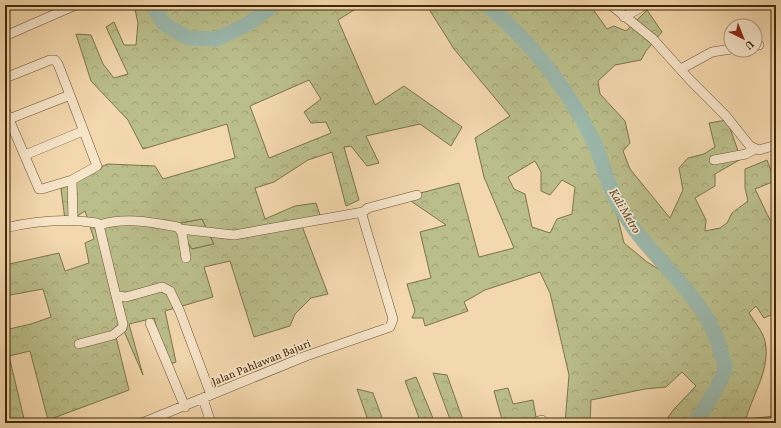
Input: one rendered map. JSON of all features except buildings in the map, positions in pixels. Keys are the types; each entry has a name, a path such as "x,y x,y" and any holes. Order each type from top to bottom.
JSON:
{"street":[{"path":"5,36 76,5"},
{"path":"611,5 653,39 755,149"},
{"path":"624,17 645,5"},
{"path":"681,69 712,52 723,50"},
{"path":"5,78 50,60 55,60 58,64 97,166 72,180 39,189 5,110"},
{"path":"9,119 70,95"},
{"path":"25,155 83,131"},
{"path":"714,160 746,154 755,149 776,145"},
{"path":"72,180 73,219"},
{"path":"99,226 120,220 138,220 178,227 180,229 234,235 363,212 368,208 416,195"},
{"name":"Jalan Pahlawan Bajuri","path":"142,423 306,356 390,327 392,319 362,215 363,212"},
{"path":"5,228 22,224 73,219 97,223 99,226 123,324 122,328 113,334 79,344"},
{"path":"180,229 186,258"},
{"path":"116,296 126,297 162,288 170,291 180,312 212,395"},
{"path":"150,324 185,406"},
{"path":"203,399 211,423"}],"green space":[{"path":"134,5 362,5 338,20 375,105 404,86 462,127 451,146 420,124 366,136 379,163 367,166 351,146 344,147 359,200 346,206 332,152 308,160 274,182 255,188 265,219 295,206 316,203 321,218 302,226 328,294 311,298 295,314 290,326 254,337 230,261 204,267 213,297 165,311 176,362 167,365 154,318 129,324 143,375 121,324 114,329 129,390 48,420 30,351 9,356 25,423 5,423 5,330 31,324 51,317 43,289 5,296 5,265 59,253 65,271 89,263 85,243 94,239 85,211 73,219 65,220 61,189 79,175 108,164 155,166 163,179 235,158 227,124 143,149 128,120 91,81 76,34 91,35 103,64 114,78 128,74 106,27 114,22 124,45 136,45 138,23","holes":["309,80 321,99 304,112 311,123 326,122 331,133 269,158 250,106","202,219 214,244 192,249 175,224"]},
{"path":"408,5 590,5 607,29 614,26 626,31 647,10 662,32 646,51 641,60 615,65 598,81 600,94 625,121 630,143 623,151 630,169 670,218 683,190 679,168 688,158 704,154 715,147 709,123 727,120 741,159 715,174 715,186 695,198 706,220 705,231 720,228 727,223 732,213 748,201 745,188 745,169 767,160 775,181 755,189 770,220 776,218 776,313 764,318 756,306 749,313 765,341 766,361 746,419 776,416 776,423 664,423 674,409 696,386 682,372 666,387 645,389 591,400 590,423 565,423 569,375 550,293 540,272 485,290 464,302 468,311 425,326 423,318 412,318 415,311 407,284 431,278 420,232 446,225 405,197 459,183 479,257 514,248 484,177 475,138 510,116 454,49 427,6 411,8","holes":["535,161 541,172 541,191 550,195 562,180 575,187 572,214 557,219 550,233 532,227 525,194 514,189 508,177","611,190 629,222 652,251 677,276 675,279 647,262 624,243"]},
{"path":"202,219 214,244 192,249 175,224"},
{"path":"433,373 447,375 464,423 448,423 451,422"},
{"path":"416,377 435,423 421,423 405,381"},
{"path":"508,388 513,404 533,400 537,423 503,423 494,391"},
{"path":"357,389 373,393 384,423 369,423"}],"waterway":[{"name":"Kali Metro","path":"152,5 164,24 188,38 217,39 246,25 274,5"},
{"name":"Kali Metro","path":"487,5 533,50 560,84 572,102 593,140 611,188 627,219 642,239 682,284 706,316 715,334 724,362 724,373 695,423"}]}
